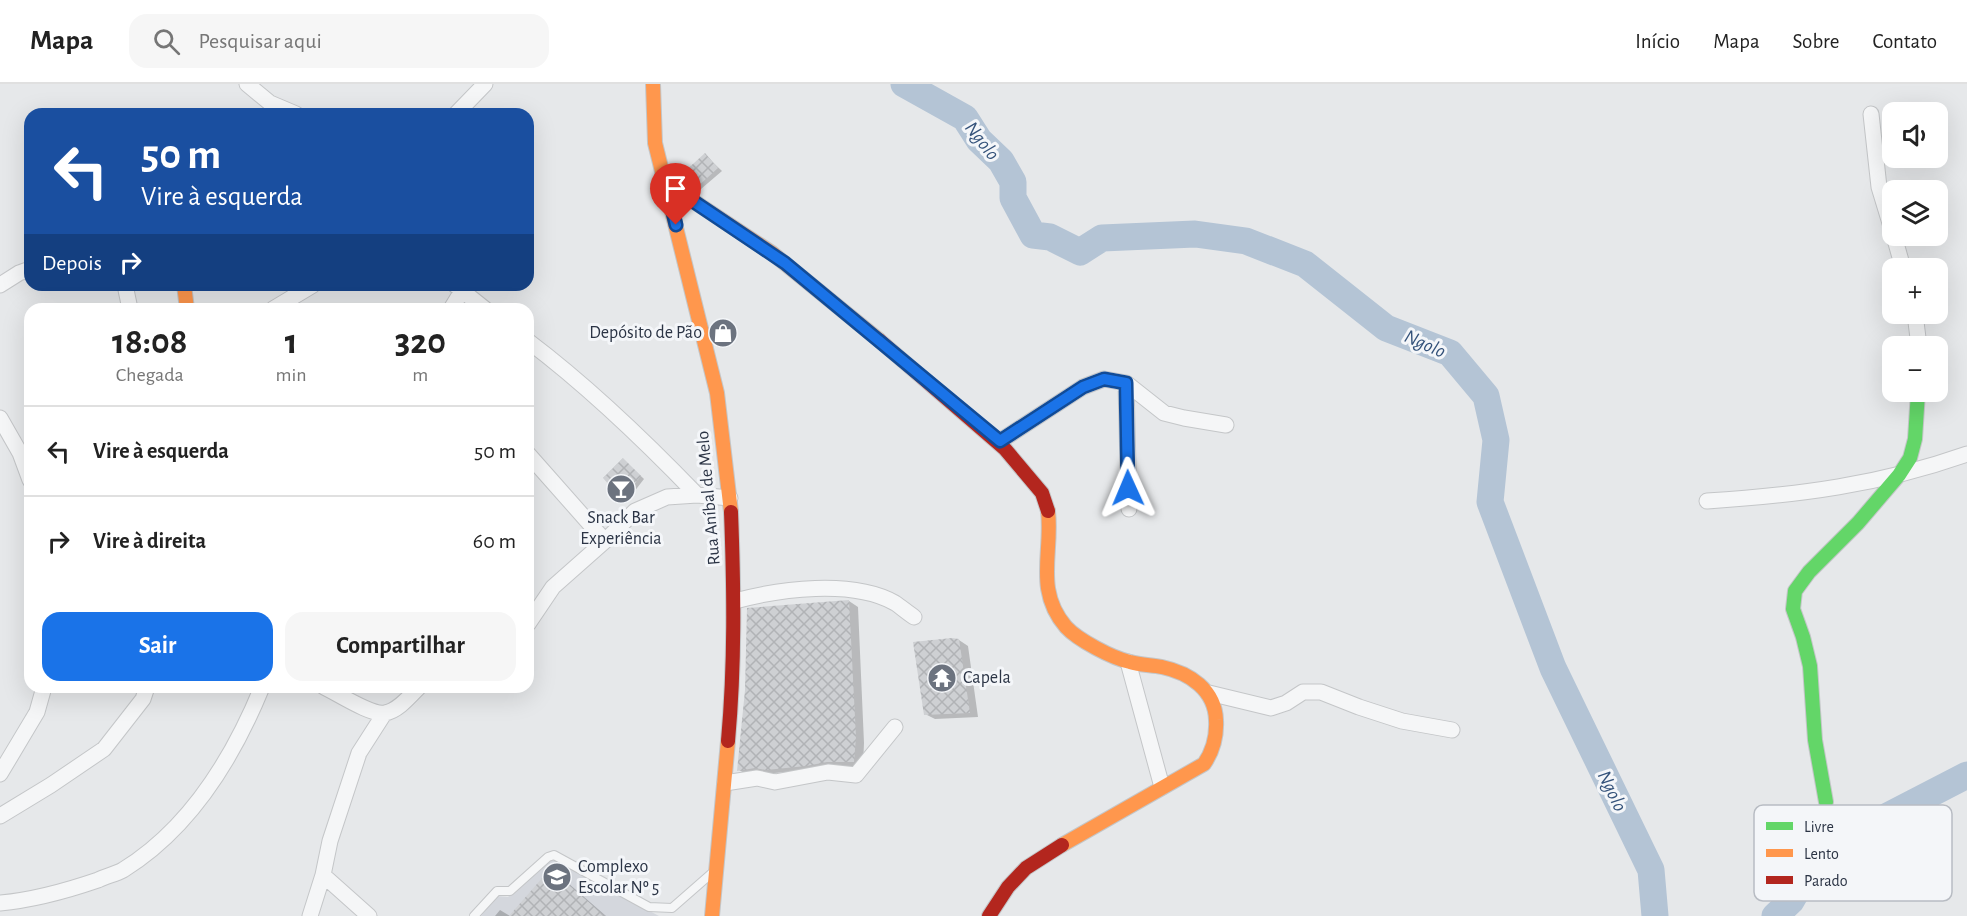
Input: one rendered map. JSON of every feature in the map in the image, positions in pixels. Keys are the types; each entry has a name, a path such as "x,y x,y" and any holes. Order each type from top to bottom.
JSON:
{"street":[{"path":"247,84 270,103 282,108"},
{"path":"462,108 485,84"},
{"name":"Rua Aníbal de Melo","path":"652,84 656,143 717,393 730,498 735,601 733,689 712,916"},
{"path":"1871,114 1882,197"},
{"path":"666,183 785,263 1000,441 1030,475 1044,496 1050,519 1046,560 1048,588 1054,610 1068,630 1128,662 1178,671 1195,679 1209,693 1216,712 1217,733 1212,753 1204,764 1080,834 1026,868 1008,887 989,916"},
{"path":"0,285 24,271"},
{"path":"283,303 303,291"},
{"path":"463,291 478,303"},
{"path":"534,345 555,361 643,439 697,495"},
{"path":"1000,441 1083,387 1104,379 1126,383 1164,413 1226,425"},
{"path":"1126,383 1129,509"},
{"path":"1826,802 1815,740 1810,666 1793,609 1794,591 1899,476 1910,458 1915,439 1917,402"},
{"path":"0,418 24,464"},
{"path":"1707,501 1841,488 1922,470 1967,454"},
{"path":"534,461 605,541"},
{"path":"534,615 553,587 635,511 667,497 697,495 730,498"},
{"path":"735,601 759,594 789,590 817,588 844,590 869,594 894,602 914,617"},
{"path":"1128,662 1162,787"},
{"path":"1209,693 1271,708 1286,703 1303,692 1321,692 1402,721 1452,730"},
{"path":"0,774 37,712 42,693"},
{"path":"0,816 104,749 143,699 145,693"},
{"path":"0,903 70,890 122,870 171,835 211,785 246,725 259,693"},
{"path":"336,693 384,714"},
{"path":"310,916 323,875 330,841 359,753 384,714 396,709 413,693"},
{"path":"726,783 757,778 775,782 828,772 856,775 895,728"},
{"path":"323,875 369,916"}],"lane":[{"path":"474,916 497,891 510,891 548,857 554,855 649,907 672,908 717,869"}],"shaded area":[{"name":"Complexo Escolar Nº 5","path":"550,858 659,916 481,916 497,896 508,897"}],"building":[{"path":"705,153 718,168 696,188 683,173"},
{"name":"Snack Bar Experiência","path":"623,458 641,476 622,500 603,478"},
{"path":"849,600 856,737 854,762 827,762 766,770 755,768 737,771 745,690 747,608"},
{"name":"Capela","path":"959,639 970,713 924,715 913,642"},
{"path":"550,869 605,916 509,916"}],"waterway":[{"name":"Ngolo","path":"904,84 965,118 979,140 1001,161 1013,182 1013,198 1033,235 1050,237 1080,252 1102,238 1195,234 1246,241 1305,264 1386,328 1450,353 1486,396 1496,440 1490,502 1553,668 1651,870 1655,916"},
{"path":"1909,805 1967,775"},
{"path":"1775,916 1791,901"}],"traffic: fast":[{"path":"1826,802 1815,740 1810,666 1793,609 1795,591 1809,572 1858,523 1899,475 1910,458 1915,439 1917,402"}],"traffic: slow":[{"path":"653,84 655,143 717,393 731,512"},
{"path":"666,183 772,253 879,340"},
{"path":"185,291 186,303"},
{"path":"1048,511 1047,571 1050,599 1066,627 1087,643 1114,657 1162,667 1191,678 1199,684 1211,700 1216,720 1214,744 1204,764 1062,845"},
{"path":"712,916 728,741"}],"traffic: jam":[{"path":"879,340 1005,449 1042,493 1048,511"},
{"path":"728,741 733,627 731,512"},
{"path":"989,916 1008,887 1026,868 1062,845"}],"place":[{"name":"Depósito de Pão","path":"723,333"},
{"name":"Snack Bar Experiência","path":"621,489"},
{"name":"Capela","path":"942,678"},
{"name":"Complexo Escolar Nº 5","path":"557,877"}],"route":[{"path":"676,225 666,183 785,263 1000,441 1083,387 1104,379 1126,383 1128,488"}]}
